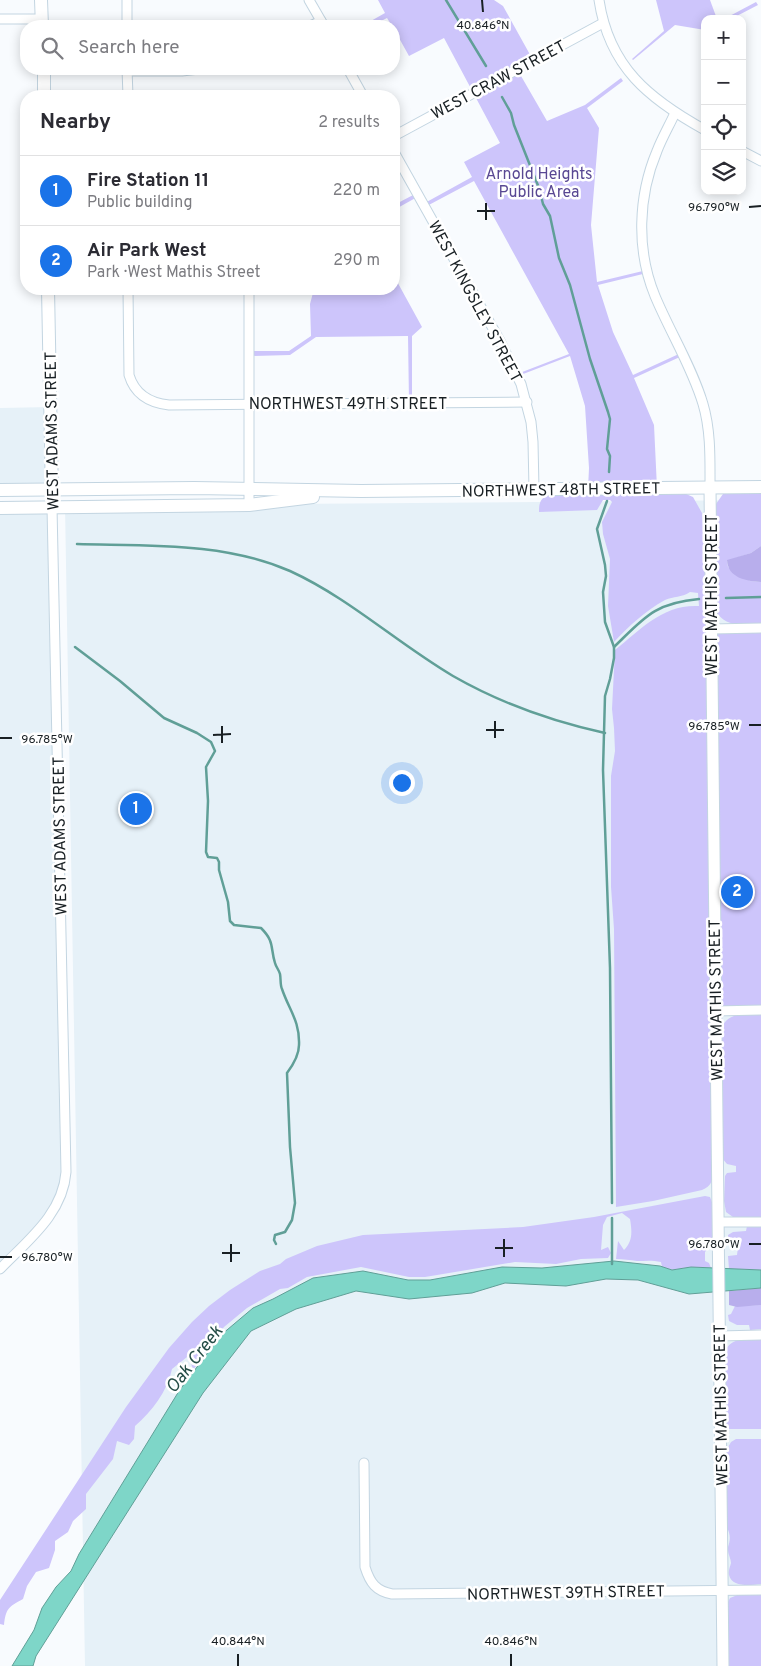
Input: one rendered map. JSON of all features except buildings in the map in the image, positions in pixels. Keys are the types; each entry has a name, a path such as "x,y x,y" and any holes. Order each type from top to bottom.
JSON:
{"main road":[{"path":"41,0 42,20"},
{"path":"44,75 44,90"},
{"name":"WEST ADAMS STREET","path":"48,295 52,508"},
{"name":"NORTHWEST 48TH STREET","path":"0,490 249,489 360,491 761,487"},
{"name":"NORTHWEST 48TH STREET","path":"0,508 249,505 360,491"}],"street":[{"path":"127,0 127,20"},
{"path":"309,0 320,20"},
{"path":"599,0 603,23 614,48 629,72 644,89 676,113 701,128"},
{"path":"0,19 20,21"},
{"name":"WEST CRAW STREET","path":"400,133 603,23"},
{"path":"127,75 128,90"},
{"path":"351,75 360,90"},
{"name":"WEST MATHIS STREET","path":"676,113 656,151 648,177 643,203 642,237 647,273 654,295 696,386 703,405 709,438 723,1666"},
{"path":"746,153 761,162"},
{"name":"WEST KINGSLEY STREET","path":"400,163 517,374 527,402 533,442 534,489"},
{"name":"NORTHWEST 49TH STREET","path":"128,295 129,367 132,382 139,393 156,403 170,405 527,402"},
{"path":"249,295 249,505"},
{"name":"WEST ADAMS STREET","path":"0,1269 53,1212 63,1192 66,1172 52,508"},
{"path":"711,629 761,628"},
{"path":"715,1011 761,1010"},
{"path":"718,1222 761,1222"},
{"path":"719,1336 761,1335"},
{"name":"NORTHWEST 39TH STREET","path":"364,1463 365,1567 368,1578 382,1592 392,1594 761,1590"}],"shaded area":[{"path":"51,407 52,490 0,490 0,408"},
{"path":"761,500 761,1666 85,1666 65,506"},
{"path":"52,507 66,1172 59,1202 0,1269 0,508"},
{"path":"761,546 761,582 749,581 734,575 728,566 727,560 751,553"},
{"name":"Oak Creek","path":"614,1261 660,1266 672,1270 691,1267 761,1270 761,1288 689,1294 638,1280 606,1279 566,1286 505,1283 472,1293 409,1299 356,1291 296,1309 251,1331 203,1393 36,1656 33,1666 12,1666 34,1630 42,1608 56,1587 71,1571 79,1554 179,1391 221,1335 253,1308 313,1278 363,1271 408,1280 430,1280 502,1267 542,1268"},
{"path":"761,1288 761,1305 737,1307 729,1305 729,1291"}],"green space":[{"name":"Arnold Heights Public Area","path":"378,0 494,0 503,6 533,60 517,69 547,121 585,105 621,78 623,81 587,108 599,128 591,225 597,282 647,270 647,273 598,285 613,332 633,375 681,353 682,356 634,378 654,425 657,488 588,489 589,468 585,406 570,356 518,376 517,374 569,354 474,181 425,207 423,204 472,177 464,162 500,143 444,38 409,56 400,40 400,20 388,20 387,18 373,20 385,13"},
{"path":"656,0 710,0 716,15 701,15 701,29 675,25 632,59 664,31"},
{"path":"756,2 758,5 739,15 732,15"},
{"path":"417,193 419,196 400,207 400,202"},
{"path":"400,287 422,327 412,336 412,402 409,402 408,336 316,337 290,355 249,356 249,351 289,351 311,336 310,304 312,295 400,295"},
{"path":"761,493 761,546 751,553 727,561 728,567 750,581 761,582 761,623 730,623 720,617 716,611 716,504 723,494"},
{"path":"686,494 693,497 702,513 706,564 713,1173 711,1183 702,1190 616,1207 614,929 611,887 611,776 615,751 612,709 615,650 653,619 674,609 686,606 699,606 698,593 690,592 665,600 638,619 614,642 608,606 610,559 603,534 602,522 612,502 610,500 603,500 597,510 539,512 539,506 543,498 548,495"},
{"path":"761,628 761,1010 715,1011 711,629"},
{"path":"761,1014 761,1217 733,1217 726,1212 724,1201 725,1176 727,1173 736,1172 736,1166 727,1164 722,1158 721,1030 726,1021 732,1017"},
{"path":"705,1196 710,1197 713,1205 713,1243 705,1252 705,1261 709,1263 711,1268 691,1267 672,1270 662,1267 661,1262 616,1259 618,1241 624,1250 631,1236 630,1219 622,1213 607,1217 603,1225 601,1250 608,1247 611,1253 608,1258 581,1259 556,1264 515,1262 425,1277 409,1277 361,1267 307,1277 288,1288 280,1289 247,1308 224,1327 193,1370 187,1357 172,1369 163,1393 135,1426 134,1439 129,1445 117,1441 113,1459 86,1494 86,1509 73,1521 68,1532 55,1541 55,1550 49,1568 36,1572 27,1586 23,1599 9,1609 4,1625 0,1624 0,1600 126,1407 169,1348 209,1306 260,1271 280,1264 286,1259 317,1246 363,1235 523,1227 594,1217"},
{"path":"747,1226 761,1226 761,1270 729,1269 728,1256 737,1255 738,1247 728,1244 728,1235 733,1232 746,1231"},
{"path":"761,1305 761,1329 750,1330 749,1325 737,1325 729,1321 728,1315 731,1314 735,1306"},
{"path":"761,1338 761,1429 729,1429 726,1422 726,1349 733,1342"},
{"path":"736,1439 761,1439 761,1584 738,1584 729,1575 731,1563 728,1549 730,1538 727,1528 726,1451 731,1442"},
{"path":"740,1594 761,1594 761,1666 729,1666 728,1602 730,1598"}],"waterway":[{"path":"446,0 486,66"},
{"path":"502,97 511,113 539,188 543,204 550,216 559,258 570,285 590,359 610,419 607,449 610,456 609,472"},
{"path":"607,501 597,529 606,576 603,592 605,622 614,647 614,658 605,696 603,770 610,968 612,1203"},
{"path":"77,544 185,547 239,555 265,562 290,571 332,594 432,663 471,686 508,703 546,717 605,733"},
{"path":"726,598 761,597"},
{"path":"614,647 642,620 660,608 699,599"},
{"path":"75,647 164,718 197,733 211,742 215,751 206,767 208,801 206,852 208,857 217,858 219,862 219,870 228,902 230,921 234,925 261,928 268,937 280,974 281,987 296,1022 299,1037 297,1056 287,1073 290,1147 295,1203 292,1220 285,1232 275,1235 274,1240 276,1244"},
{"path":"612,1218 612,1264"}],"place":[{"name":"Fire Station 11","path":"136,809"},
{"name":"Air Park West","path":"737,892"}]}
